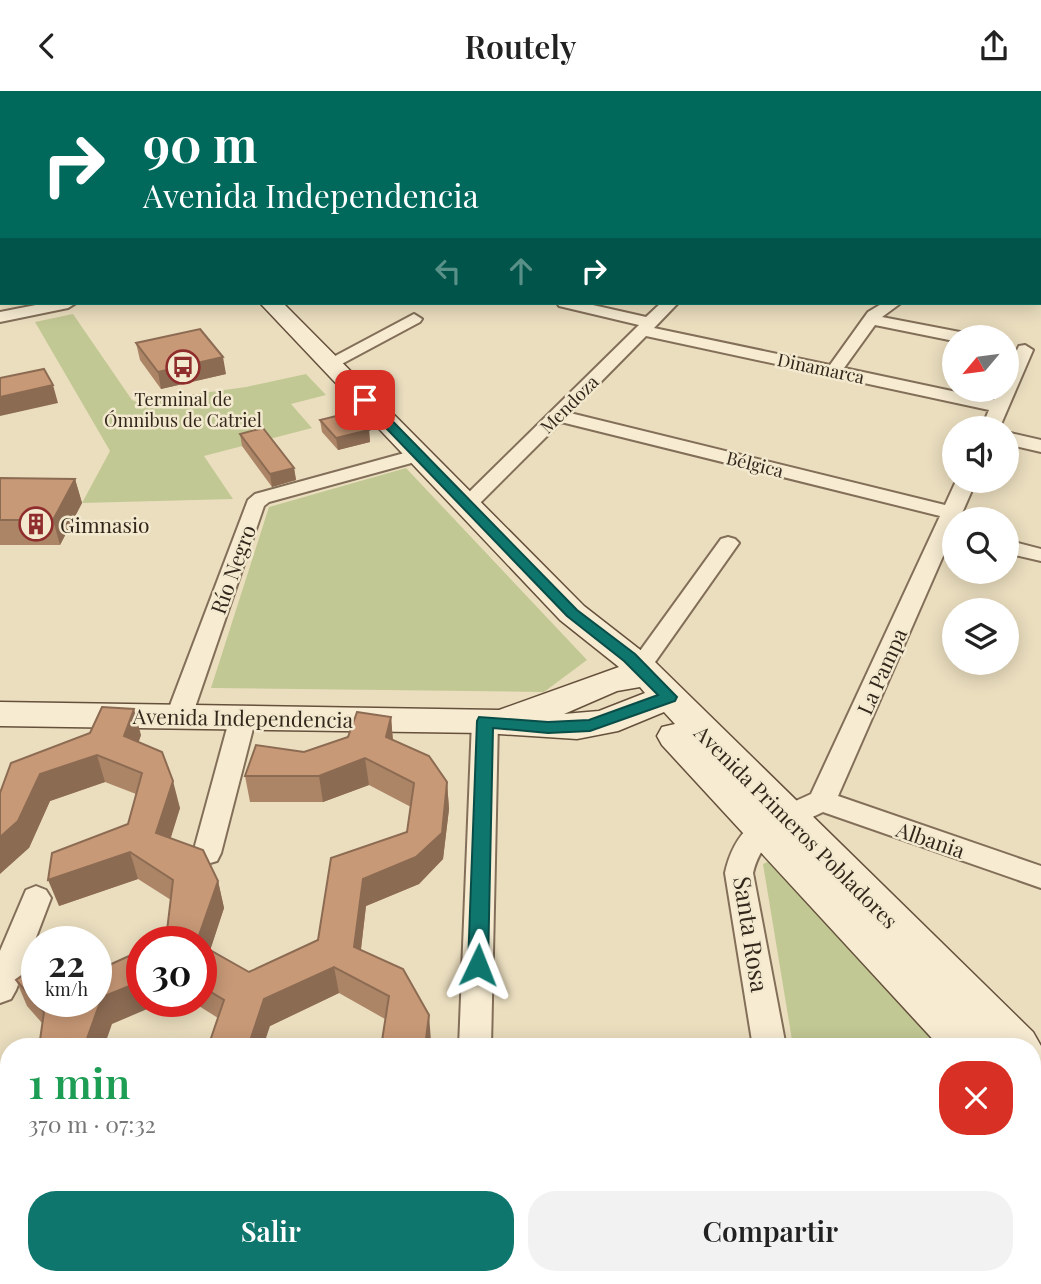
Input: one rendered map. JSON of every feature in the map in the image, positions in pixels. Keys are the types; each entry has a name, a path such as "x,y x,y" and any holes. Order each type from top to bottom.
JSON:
{"street":[{"path":"0,317 58,305"},
{"name":"Avenida Primeros Pobladores","path":"273,305 572,613 645,685 791,816 1007,1038"},
{"name":"Dinamarca","path":"572,305 646,326 834,371 999,407"},
{"name":"Mendoza","path":"467,505 668,305"},
{"path":"834,371 871,319 890,305"},
{"path":"330,363 414,319"},
{"path":"871,319 942,333"},
{"path":"995,416 1033,351"},
{"name":"Bélgica","path":"558,415 942,523"},
{"path":"1019,441 1041,446"},
{"name":"Río Negro","path":"179,716 255,504 262,498 419,455"},
{"name":"La Pampa","path":"791,816 942,540"},
{"path":"645,685 728,543"},
{"path":"1019,549 1041,555"},
{"name":"Avenida Independencia","path":"0,714 485,721 577,727 605,722 645,685"},
{"path":"207,853 243,717"},
{"path":"475,1038 485,721"},
{"name":"Avenida Primeros Pobladores","path":"791,816 963,1038"},
{"name":"Albania","path":"791,816 1041,877"},
{"name":"Santa Rosa","path":"768,1038 739,873 744,852 791,816"},
{"path":"0,990 36,898"}],"green space":[{"path":"73,314 132,400 137,402 246,387 306,374 326,395 291,404 312,428 204,456 233,499 82,503 110,451 35,322"},
{"path":"406,468 587,660 544,692 211,688 269,507"},
{"path":"779,857 950,1038 792,1038 763,864"}],"building":[{"path":"200,329 223,357 158,372 136,343"},
{"path":"44,369 53,385 0,397 0,378"},
{"path":"352,412 369,430 336,438 320,420"},
{"path":"263,428 294,468 270,474 240,434"},
{"path":"0,478 75,479 53,520 0,520"},
{"path":"102,707 134,709 124,736 162,752 173,781 156,833 203,850 218,881 202,926 168,926 173,880 130,852 48,880 52,853 128,824 142,773 97,755 40,774 18,821 0,837 0,793 11,763 90,733"},
{"path":"357,712 391,717 386,737 429,756 447,782 442,833 416,857 363,879 354,947 403,969 429,1015 426,1038 382,1038 389,996 334,967 264,999 251,1038 211,1038 224,1000 217,996 217,954 249,972 318,940 331,858 407,832 414,783 365,758 319,776 245,776 256,745 304,752 348,737"},
{"path":"126,957 126,987 112,993 112,964"},
{"path":"43,1017 95,1017 87,1038 40,1038"}],"place":[{"name":"Terminal de Ómnibus de Catriel","path":"183,367"},
{"name":"Gimnasio","path":"36,524"}],"route":[{"path":"365,400 572,613 629,657 669,697 590,726 548,727 485,721 478,965"}]}
